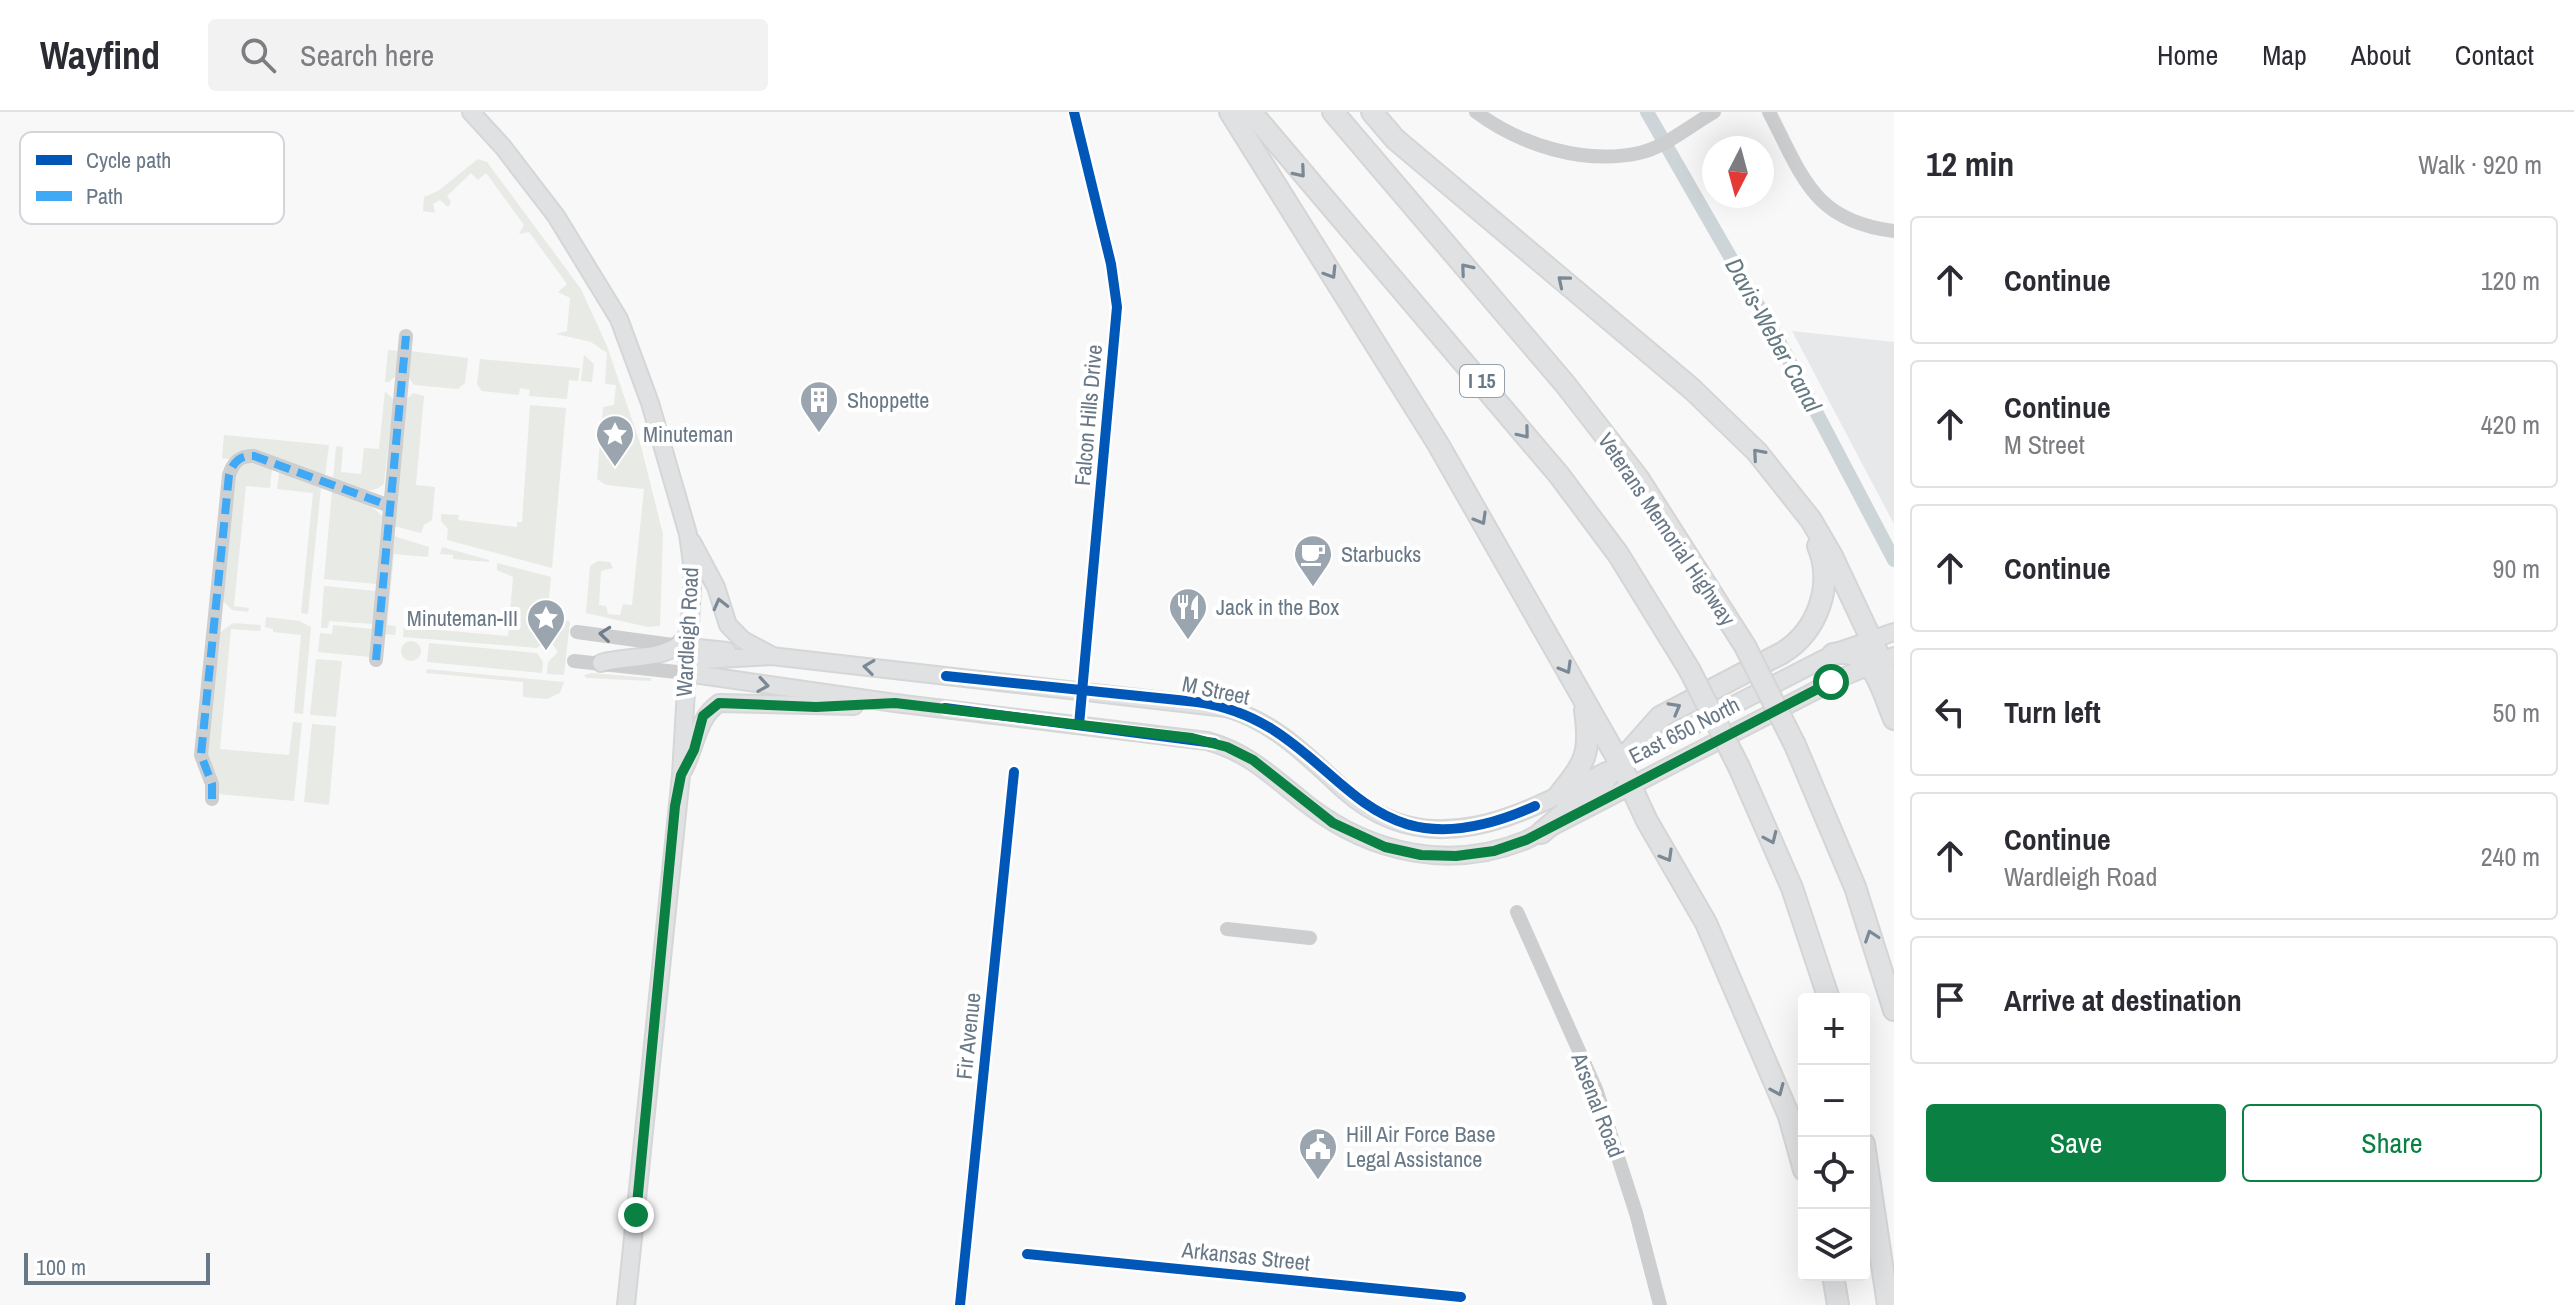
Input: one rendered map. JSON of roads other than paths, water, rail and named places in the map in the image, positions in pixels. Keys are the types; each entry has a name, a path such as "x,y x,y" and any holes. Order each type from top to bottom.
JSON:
{"highway":[{"path":"1230,112 1438,444 1620,763 1706,923 1789,1116 1798,1148"},
{"name":"I 15","path":"1251,112 1559,475 1618,554 1689,669 1739,767 1792,888 1827,993"},
{"name":"Veterans Memorial Highway","path":"1333,112 1565,384 1638,478 1745,646 1795,745 1855,887 1894,1010"},
{"path":"1372,112 1395,139 1716,410 1757,452 1811,520 1832,556 1881,660 1894,704"},
{"path":"1541,833 1597,788 1660,717 1786,651 1811,625 1822,600 1823,562 1790,495"},
{"path":"1833,654 1881,660"},
{"path":"1881,660 1894,719"},
{"path":"1559,795 1580,769 1588,751 1583,698"},
{"path":"1870,1184 1888,1305"},
{"path":"1834,1281 1838,1305"}],"main road":[{"name":"Wardleigh Road","path":"471,112 542,198 612,305 650,403 688,534 694,586 686,641 681,775 626,1305"},
{"path":"688,534 716,587 728,625 743,640 773,656"},
{"name":"East 650 North","path":"1535,806 1833,654 1894,632"},
{"path":"601,663 622,657 665,654 686,641"},
{"name":"M Street","path":"686,641 773,656 1205,703 1247,715 1287,738 1355,798 1378,813 1406,823 1441,829 1475,828 1535,806"},
{"path":"773,656 701,660 694,662 686,673 895,703 1192,738 1227,747 1264,768 1333,823 1392,850 1428,856 1472,855 1506,847 1541,833 1881,660"},
{"path":"681,775 694,750 703,716 719,703 816,707 895,703"}],"street":[{"name":"Falcon Hills Drive","path":"1074,112 1111,264 1117,307 1079,725"},
{"path":"1476,112 1522,138 1562,152 1603,156 1640,153 1714,112"},
{"path":"1769,112 1813,192 1844,219 1894,231"},
{"path":"376,660 406,336"},
{"path":"212,799 212,784 201,755 229,475 233,464 241,458 254,456 390,506"},
{"name":"M Street","path":"577,632 686,641"},
{"path":"574,661 686,673"},
{"name":"Fir Avenue","path":"960,1305 1014,772"},
{"name":"Arsenal Road","path":"1517,912 1596,1089 1636,1213 1660,1305"},
{"path":"1227,929 1310,938"},
{"name":"Arkansas Street","path":"1027,1254 1461,1297"}],"waterway":[{"name":"Davis-Weber Canal","path":"1647,112 1782,347 1894,560"}],"place":[{"name":"Shoppette","path":"819,434"},
{"name":"Minuteman","path":"615,468"},
{"name":"Starbucks","path":"1313,588"},
{"name":"Jack in the Box","path":"1188,641"},
{"name":"Minuteman-III","path":"546,652"},
{"name":"Hill Air Force Base Legal Assistance","path":"1318,1181"}]}
